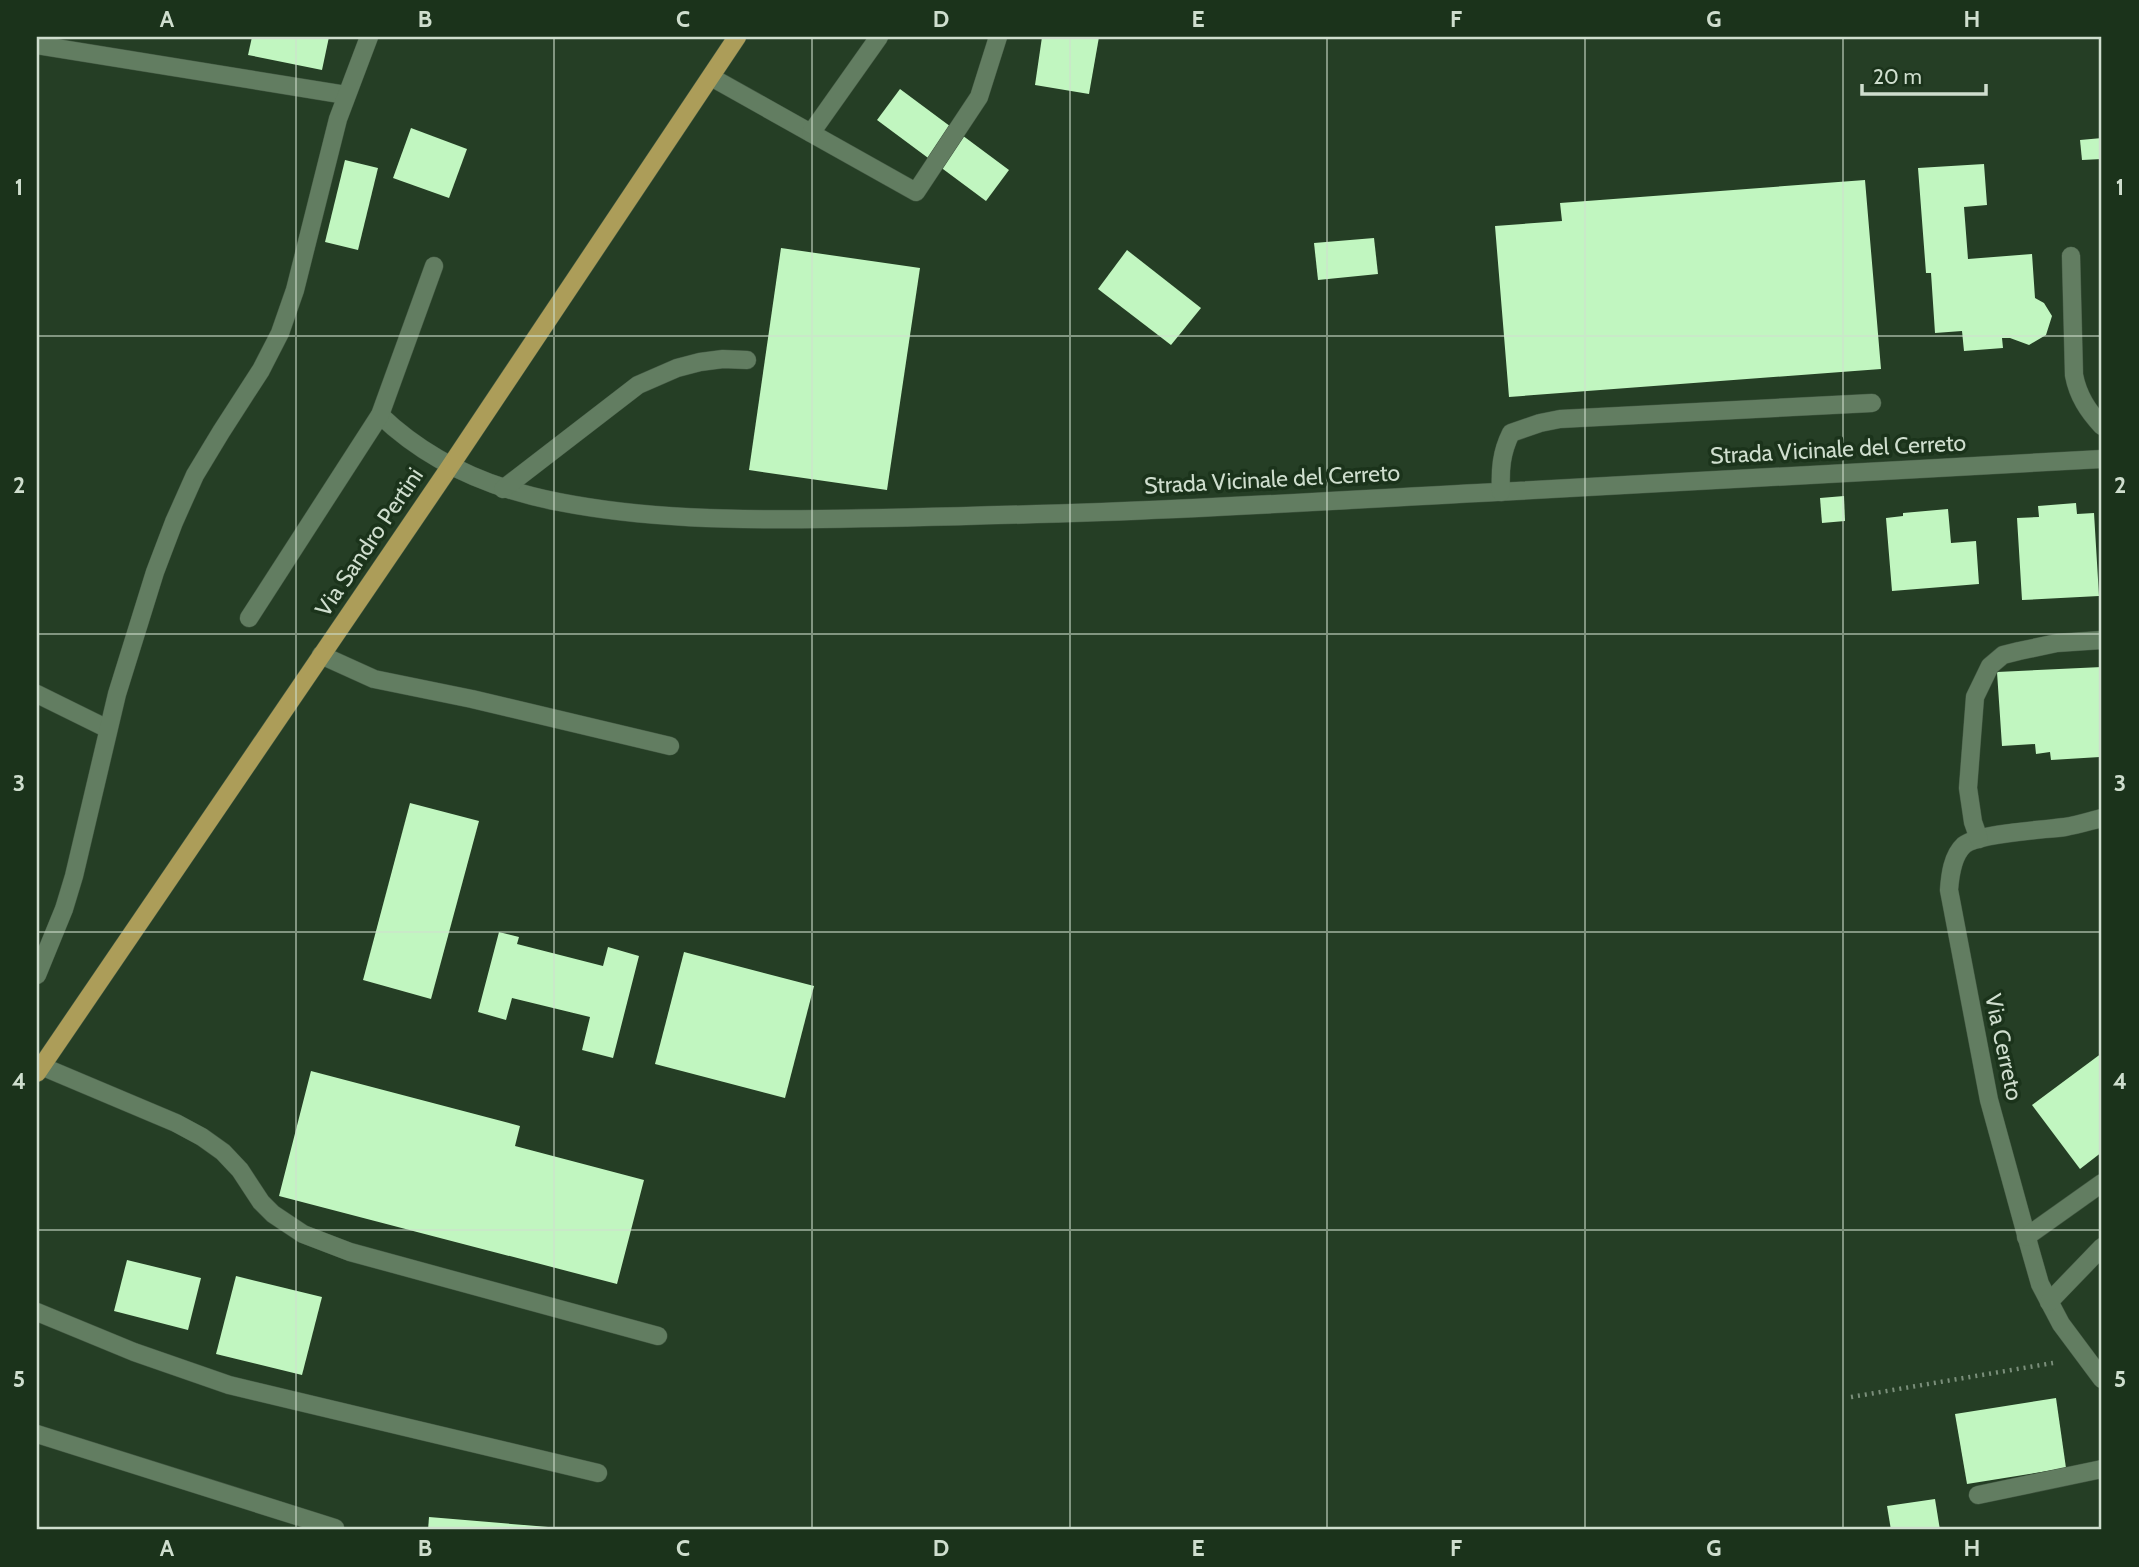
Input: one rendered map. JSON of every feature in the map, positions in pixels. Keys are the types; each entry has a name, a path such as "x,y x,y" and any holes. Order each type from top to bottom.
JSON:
{"main road":[{"name":"Via Sandro Pertini","path":"39,1069 450,467 737,37"}],"street":[{"path":"37,975 74,876 129,652 164,548 184,497 261,370 289,312 346,95 369,37"},
{"path":"811,133 879,37"},
{"path":"711,76 916,192 979,97 998,37"},
{"path":"37,45 346,95"},
{"path":"2071,256 2076,386 2085,405 2102,426"},
{"path":"249,618 380,415 434,266"},
{"path":"503,489 638,386 700,362 747,360"},
{"path":"1501,492 1501,460 1511,433 1540,423 1560,419 1872,403"},
{"name":"Strada Vicinale del Cerreto","path":"380,415 402,436 450,467 503,489 554,501 631,513 754,520 1123,511 2102,459"},
{"path":"2102,640 2069,642 2018,651 2003,655 1990,666 1975,696 1968,788 1973,822 1979,839 2067,827 2102,818"},
{"path":"321,655 374,679 472,699 670,746"},
{"path":"37,694 108,729"},
{"name":"Via Cerreto","path":"1979,839 1965,844 1958,853 1950,876 1949,890 1984,1074 2003,1156 2040,1284 2061,1324 2102,1379"},
{"path":"39,1069 176,1123 202,1137 223,1152 240,1170 261,1202 273,1214 303,1234 351,1252 658,1336"},
{"path":"2026,1237 2102,1183"},
{"path":"2049,1302 2102,1247"},
{"path":"37,1312 166,1364 229,1385 598,1473"},
{"path":"37,1434 335,1528"},
{"path":"1978,1495 2102,1469"}],"path":[{"path":"1850,1398 2085,1358"}],"building":[{"path":"252,37 329,37 322,70 248,55"},
{"path":"1042,37 1099,37 1089,94 1035,85"},
{"path":"900,89 1009,170 986,201 877,120"},
{"path":"411,128 467,149 449,198 393,178"},
{"path":"2102,138 2102,159 2082,160 2080,140"},
{"path":"345,160 378,168 358,250 325,242"},
{"path":"1984,164 1987,205 1964,207 1968,259 2032,254 2035,298 2044,303 2052,316 2046,335 2029,345 2002,338 2003,348 1964,351 1962,331 1935,333 1931,273 1926,273 1918,168"},
{"path":"1865,180 1881,369 1509,397 1495,226 1562,221 1560,203"},
{"path":"1374,238 1378,274 1318,280 1314,243"},
{"path":"781,248 920,268 887,490 749,470"},
{"path":"1127,250 1201,308 1171,345 1098,289"},
{"path":"1844,496 1845,521 1822,523 1820,498"},
{"path":"2076,503 2077,514 2094,513 2099,596 2022,600 2017,518 2039,517 2038,506"},
{"path":"1948,509 1951,543 1976,541 1979,584 1892,591 1886,518 1903,516 1903,513"},
{"path":"2102,667 2100,757 2051,760 2050,752 2036,754 2035,744 2002,746 1997,672"},
{"path":"410,803 479,821 431,999 363,980"},
{"path":"499,932 519,937 517,944 603,966 608,947 639,956 613,1058 582,1050 590,1017 512,998 506,1020 478,1012"},
{"path":"684,952 814,986 785,1098 655,1064"},
{"path":"2102,1053 2102,1152 2080,1169 2032,1105"},
{"path":"311,1071 520,1126 515,1146 644,1180 617,1284 279,1196"},
{"path":"127,1260 201,1278 188,1330 114,1311"},
{"path":"236,1276 322,1297 302,1375 216,1354"},
{"path":"2056,1398 2066,1468 1967,1484 1955,1414"},
{"path":"1935,1499 1940,1530 1891,1530 1887,1506"},
{"path":"429,1517 560,1528 560,1530 428,1530"}]}
